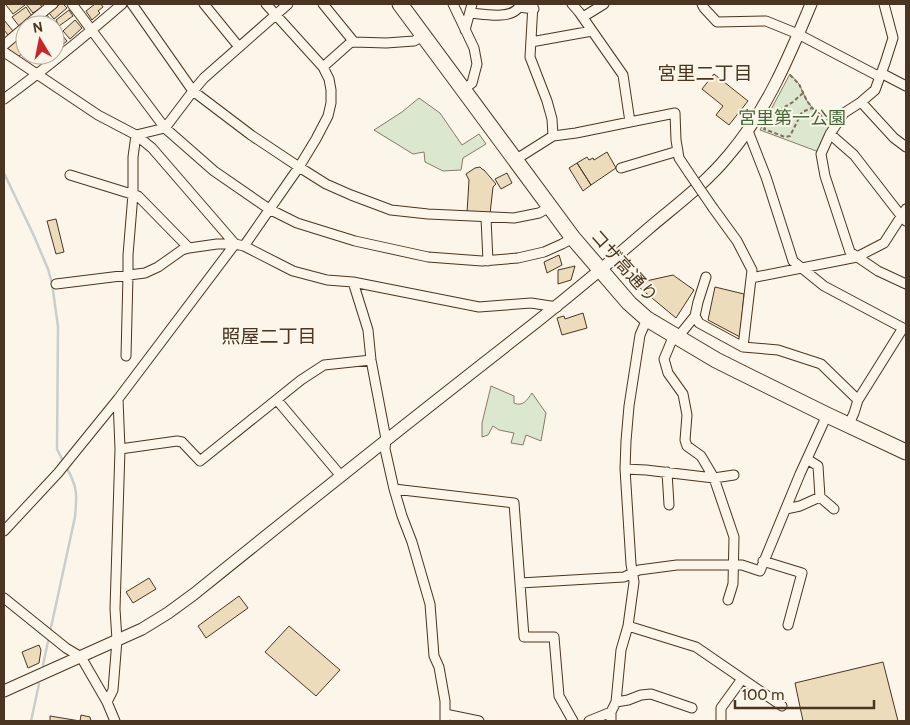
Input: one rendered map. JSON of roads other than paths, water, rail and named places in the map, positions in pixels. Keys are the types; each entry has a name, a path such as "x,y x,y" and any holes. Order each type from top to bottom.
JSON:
{"highway":[{"name":"コザ高通り","path":"400,4 572,238 629,303 646,319 716,360 906,452"}],"street":[{"path":"40,15 53,4"},
{"path":"72,4 165,128 214,171 269,209 296,223 355,241 428,257 488,261 518,258 544,252 572,238"},
{"path":"4,99 38,75 122,4"},
{"path":"132,4 193,91 251,135 326,184 391,210 428,214 514,218 539,213 550,207"},
{"path":"204,4 239,47"},
{"path":"4,531 58,473 269,209 299,167 328,116 331,90 324,68 266,4"},
{"path":"136,134 165,128 204,78 288,4"},
{"path":"323,4 354,42"},
{"path":"453,4 474,48 477,64 472,83 463,90"},
{"path":"572,4 623,76 630,122"},
{"path":"583,17 604,4"},
{"path":"702,4 717,22 766,21 798,34 906,86"},
{"path":"4,691 142,629 174,608 194,594 386,439 557,307 704,181 728,156 748,130 779,75 811,4"},
{"path":"884,4 893,38 875,90 844,113 830,134 821,154 824,176 850,252 878,271 906,284"},
{"path":"465,30 471,8 496,15 505,15 517,10 519,7 533,6 530,57 547,101 552,119 552,136"},
{"path":"531,42 592,31"},
{"path":"4,45 15,36"},
{"path":"324,68 350,43 414,41 423,36"},
{"path":"4,52 98,115 136,134 152,148 240,245 293,271 327,280 353,282 479,307 531,303 557,307"},
{"path":"861,102 894,138 906,147"},
{"path":"514,160 552,136 675,114 679,158 737,241 752,270 743,347"},
{"path":"748,130 793,261 824,286 903,328 858,400 848,424"},
{"path":"126,356 128,255 136,134"},
{"path":"750,278 857,257 884,243 905,216 854,155 830,134"},
{"path":"621,168 678,151"},
{"path":"70,176 138,196 189,248"},
{"path":"486,218 488,261"},
{"path":"56,284 145,273 158,267 182,250 217,244 240,245"},
{"path":"706,277 695,316 676,336 664,360 668,372 683,394 688,415 684,440 686,446 701,456 714,478 734,537 733,584 728,600"},
{"path":"353,282 368,330 371,360 386,439 385,449 394,488 430,604 434,656 439,667 445,701 444,717 478,721"},
{"path":"695,316 700,323 743,347 778,350 821,364 858,400"},
{"path":"590,721 610,712 616,702 621,650 628,626 634,582 626,469 626,441 629,406 640,335 646,319"},
{"path":"120,449 177,441 182,442 200,461 301,380 324,365 371,360"},
{"path":"106,702 113,690 117,640 115,609 120,449 118,399"},
{"path":"277,400 340,476"},
{"path":"520,584 624,576 639,570 677,565 742,565 760,571 827,415"},
{"path":"807,460 818,466 820,497 834,509"},
{"path":"626,469 714,478 734,475"},
{"path":"667,472 669,505"},
{"path":"394,488 514,503 524,637 554,637 559,696 573,721"},
{"path":"786,509 800,506 820,497"},
{"path":"763,561 802,574 788,625"},
{"path":"4,598 66,648 81,657 115,721"},
{"path":"628,626 696,647 782,706"},
{"path":"720,721 722,708 742,679"},
{"path":"616,702 651,694 692,708"},
{"path":"610,712 611,721"}],"waterway":[{"path":"4,173 34,236 52,283 58,327 57,449 64,463"},
{"path":"50,632 75,517 76,491 66,467"},
{"path":"43,665 49,637"},
{"path":"31,721 39,684"}],"district":[{"name":"宮里二丁目","path":"705,73"},
{"name":"照屋二丁目","path":"269,336"}],"park label":[{"name":"宮里第一公園","path":"792,118"}]}
